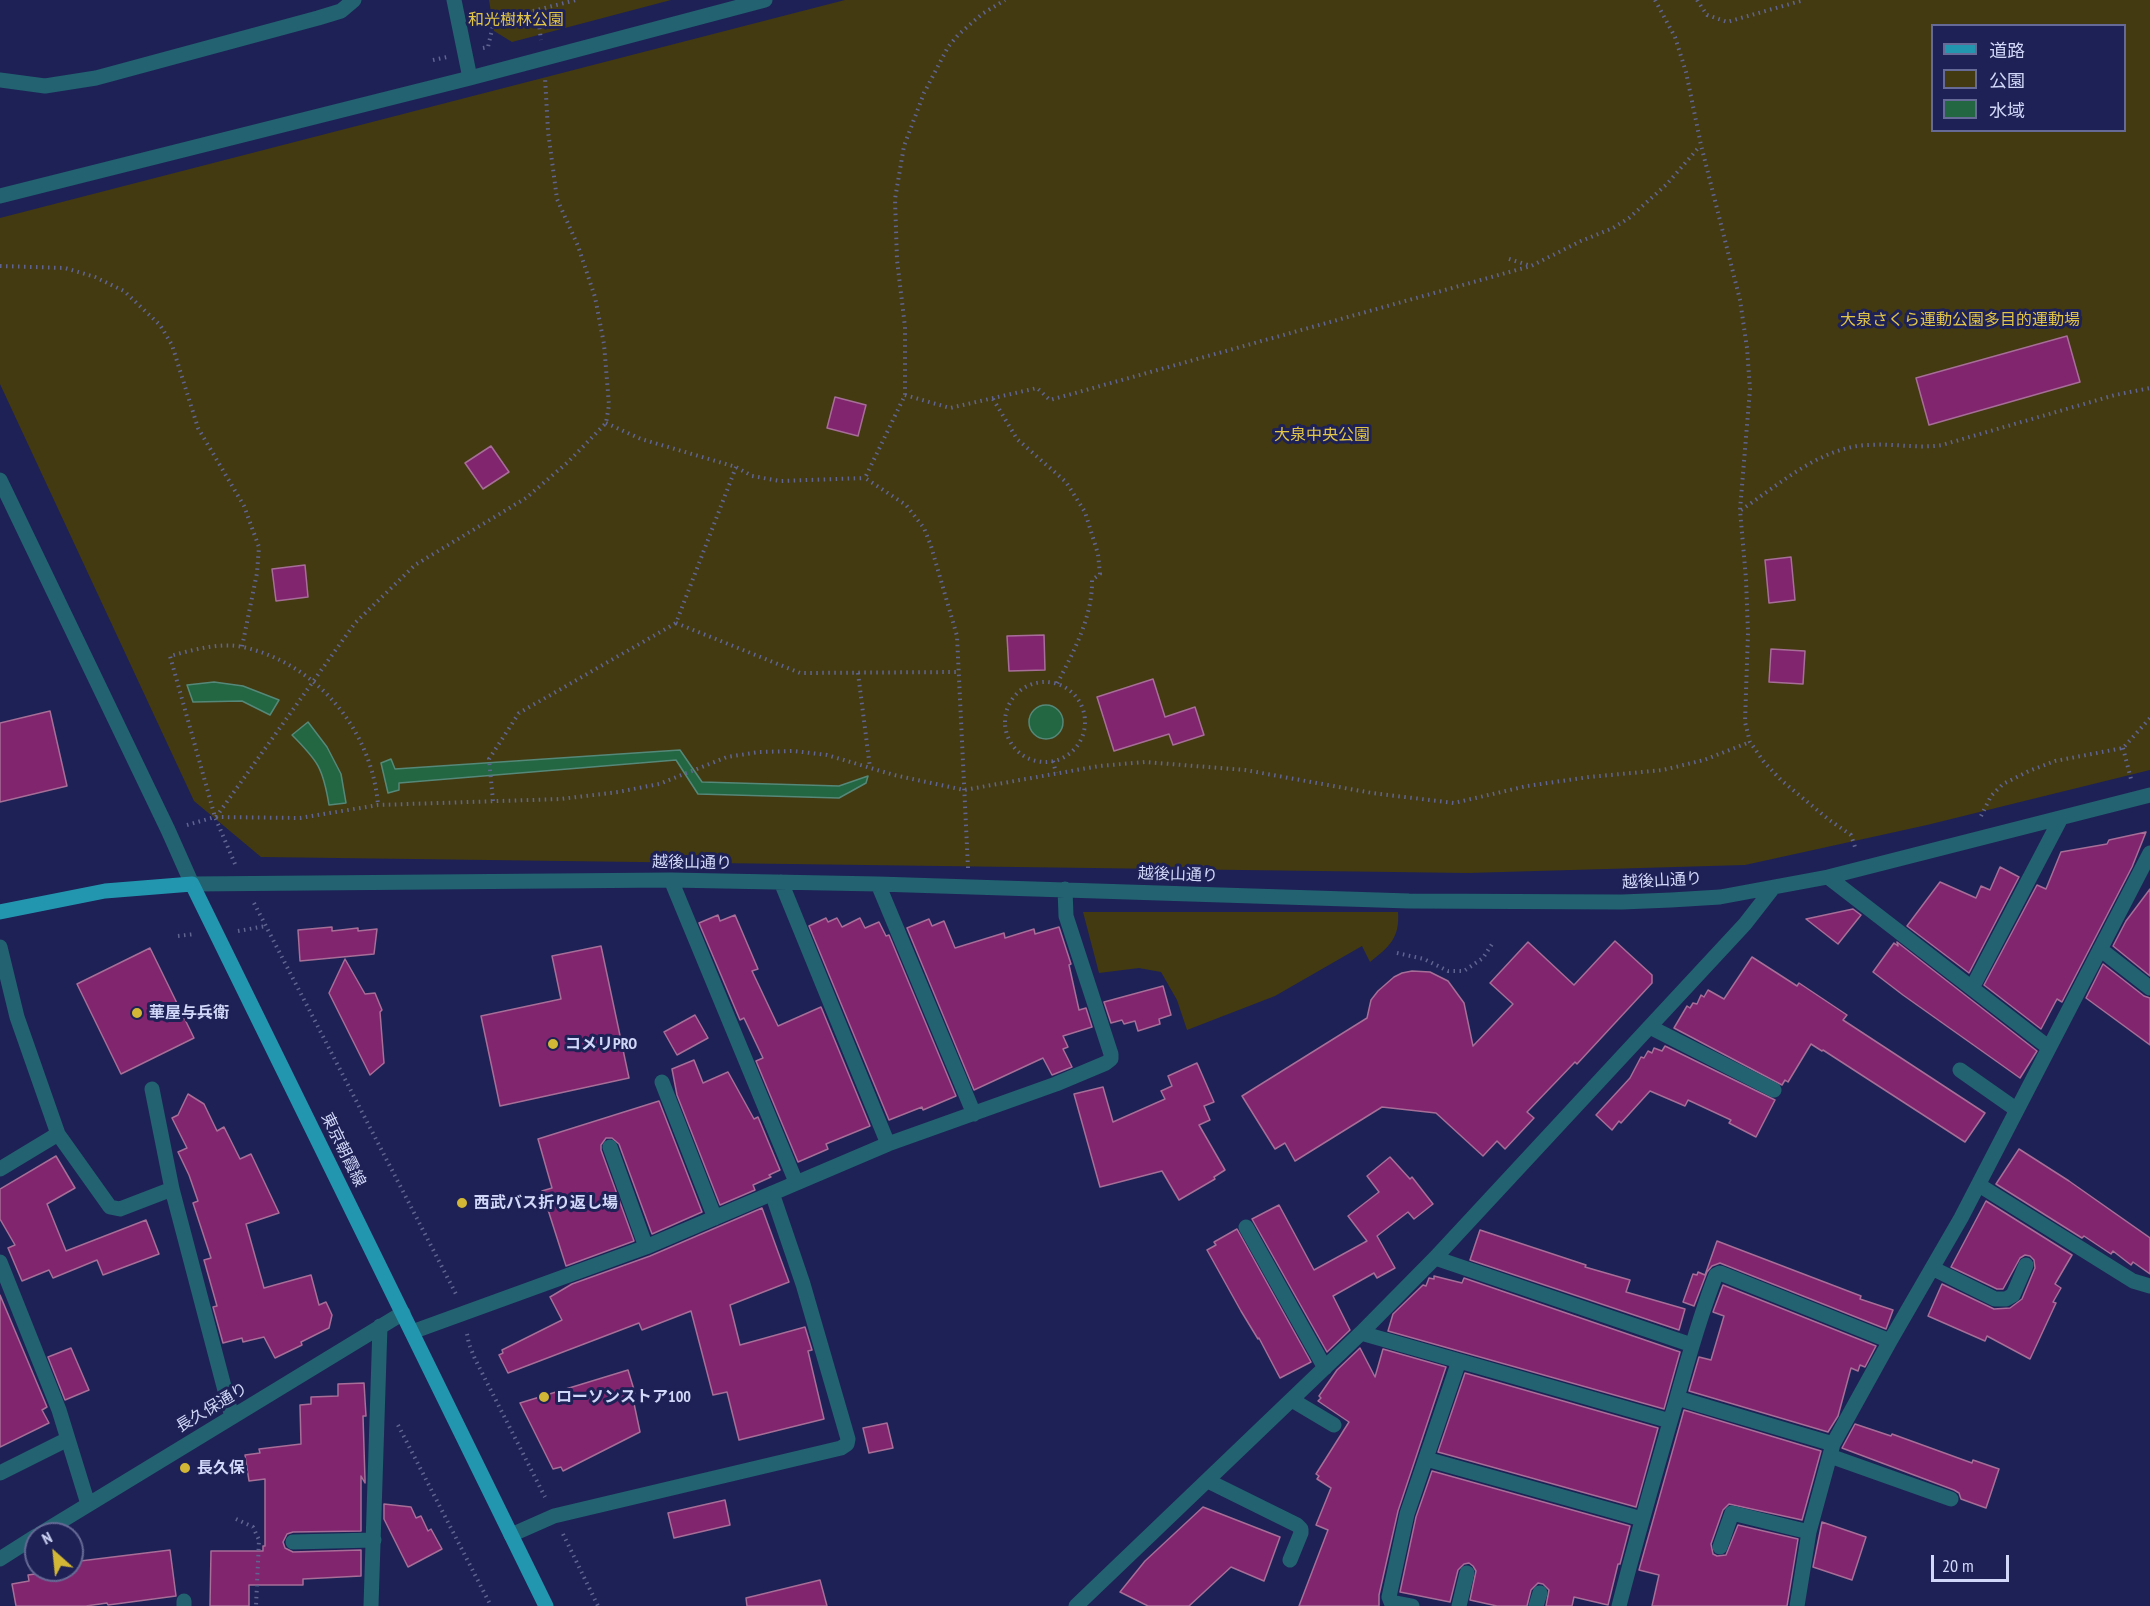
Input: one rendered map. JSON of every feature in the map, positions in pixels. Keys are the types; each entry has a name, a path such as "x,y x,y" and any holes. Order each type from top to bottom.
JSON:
{"main road":[{"path":"0,912 105,891 192,884"},
{"name":"東京朝霞線","path":"192,884 546,1606"}],"street":[{"path":"0,80 45,86 96,78 318,18 341,11 354,0"},
{"path":"454,0 470,78"},
{"path":"0,196 470,78 765,0"},
{"path":"0,480 192,884"},
{"name":"越後山通り","path":"192,884 671,880 969,886 1410,901 1623,902 1720,897 1828,877 2143,797"},
{"path":"1972,988 2061,819"},
{"path":"1797,1606 1809,1532 1831,1450 1979,1185 2150,853"},
{"path":"1828,877 2049,1047"},
{"path":"671,880 796,1182"},
{"path":"782,882 888,1144"},
{"path":"878,884 974,1114"},
{"path":"1076,1606 1292,1400 1435,1258 1745,924 1773,888"},
{"path":"412,1332 646,1246 888,1144 1056,1084 1106,1063 1111,1059 1111,1054 1066,916 1065,889"},
{"path":"0,947 17,1017 58,1134 110,1208 120,1209 172,1189"},
{"path":"2100,949 2150,988"},
{"path":"1650,1027 1774,1090"},
{"path":"1960,1070 2017,1110"},
{"path":"662,1082 715,1218"},
{"path":"152,1089 172,1189 232,1417"},
{"path":"0,1169 58,1134"},
{"path":"610,1147 646,1246"},
{"path":"1979,1185 2133,1281 2150,1286"},
{"path":"511,1535 554,1516 841,1448 847,1444 848,1439 803,1284 772,1193"},
{"path":"1246,1227 1325,1368"},
{"path":"1435,1258 1692,1345"},
{"path":"0,1262 59,1410 88,1504"},
{"path":"1932,1268 2001,1300 2013,1294 2026,1265"},
{"path":"1619,1606 1692,1345 1716,1275 1720,1273 1890,1341"},
{"name":"長久保通り","path":"59,1522 403,1312"},
{"path":"371,1606 380,1326"},
{"path":"1361,1333 1670,1421"},
{"path":"1412,1606 1394,1604 1389,1597 1407,1514 1459,1361"},
{"path":"1677,1398 1831,1450 1951,1499"},
{"path":"1292,1400 1334,1425"},
{"path":"0,1473 68,1440"},
{"path":"1426,1459 1642,1519"},
{"path":"1208,1481 1302,1529 1290,1560"},
{"path":"1720,1547 1732,1513 1809,1532"},
{"path":"292,1542 374,1540"},
{"name":"長久保通り","path":"0,1559 24,1544"},
{"path":"1459,1606 1467,1573"}],"path":[{"path":"494,21 576,0"},
{"path":"865,478 905,395 905,327 897,260 895,199 904,146 924,93 948,47 982,14 1005,0"},
{"path":"1655,0 1675,37 1686,72 1701,146 1740,300 1747,348 1750,389 1740,510 1748,633 1745,722 1750,742 1780,780 1828,819 1851,834 1862,869"},
{"path":"1697,0 1707,15 1727,22 1804,0"},
{"path":"216,817 355,623 415,565 526,498 568,462 606,423 609,405 608,372 595,297 578,246 557,199 548,131 544,59 537,10"},
{"path":"905,395 950,408 1037,388 1050,400 1531,266 1613,228 1629,218 1666,185 1701,146"},
{"path":"1509,259 1531,266"},
{"path":"0,266 65,268 95,277 124,291 160,325 172,345 198,428 244,506 259,546 257,573 242,647"},
{"path":"1740,510 1798,471 1831,453 1866,444 1926,448 1942,445 2115,395 2150,388"},
{"path":"993,399 1017,438 1066,483 1085,512 1098,554 1100,574 1092,580 1093,596 1074,652 1057,684"},
{"path":"606,423 641,439 736,467 752,476 780,481 865,478 906,505 924,528 932,546 957,636 969,886"},
{"path":"493,801 489,759 519,713 676,623 736,467"},
{"path":"676,623 800,673 959,672"},
{"path":"378,806 377,787 359,739 333,699 314,681 279,659 242,647 203,649 170,656 216,817 243,884 465,1312 469,1324 467,1335 472,1352 598,1606"},
{"path":"858,673 870,768"},
{"path":"1039,682 1057,684 1073,692 1085,713 1086,725 1076,748 1066,756 1053,761 1034,760 1017,751 1005,729 1005,716 1017,694 1027,686 1039,682"},
{"path":"1973,842 1984,809 1991,796 2003,784 2055,761 2123,748 2150,718"},
{"path":"168,830 216,817 300,818 378,806 561,799 618,792 659,784 727,757 759,752 794,751 827,755 930,784 964,790 1099,766 1144,762 1245,770 1372,793 1454,803 1527,786 1663,770 1704,760 1750,742"},
{"path":"2123,748 2143,797"},
{"path":"1053,761 1056,773"},
{"path":"1397,954 1424,960 1448,970 1464,971 1483,958 1492,944"},
{"path":"396,1421 491,1606"},
{"path":"236,1518 253,1527 259,1540 256,1606"}],"green space":[{"name":"和光樹林公園","path":"489,0 671,0 512,42 494,31"},
{"name":"大泉中央公園","path":"845,0 2150,0 2150,770 1927,825 1745,865 1468,873 261,857 194,801 0,384 0,218"},
{"path":"1083,912 1398,912 1398,921 1392,941 1370,962 1362,946 1275,996 1187,1030 1177,1000 1161,972 1139,968 1099,973"}],"water":[{"path":"214,682 243,686 279,700 270,715 242,701 193,702 187,685"},
{"path":"1046,705 1058,710 1063,722 1058,734 1046,739 1034,734 1029,722 1034,710"},
{"path":"308,722 327,747 341,774 346,803 329,805 322,773 314,759 292,735"},
{"path":"680,750 702,782 839,786 868,776 866,783 839,798 698,794 676,760 399,783 399,790 388,793 381,763 391,759 395,769"}],"building":[{"path":"2067,336 2080,382 1929,425 1916,378"},
{"path":"835,397 866,405 858,436 827,428"},
{"path":"491,446 509,472 483,489 465,463"},
{"path":"1791,557 1795,600 1769,603 1765,560"},
{"path":"305,565 308,597 276,601 272,569"},
{"path":"1044,635 1045,670 1009,671 1007,636"},
{"path":"1771,649 1805,651 1803,684 1769,682"},
{"path":"1153,679 1165,717 1195,707 1204,735 1173,745 1169,734 1114,751 1097,697"},
{"path":"50,711 67,786 0,802 0,723"},
{"path":"2146,832 2132,867 2062,1002 2057,999 2041,1029 1984,985 2037,885 2046,889 2061,852 2107,844 2109,840"},
{"path":"2000,867 2019,877 1969,973 1907,926 1940,882 1976,898 1981,886 1990,890"},
{"path":"2150,889 2150,976 2113,946 2126,921"},
{"path":"1853,909 1861,915 1838,944 1806,919"},
{"path":"718,915 720,921 735,915 758,969 752,971 778,1026 821,1007 870,1126 826,1144 828,1149 798,1162 756,1061 763,1058 744,1018 740,1020 699,923"},
{"path":"826,918 828,922 837,918 842,927 860,918 865,928 879,922 886,936 889,935 956,1096 923,1110 922,1107 889,1120 809,926"},
{"path":"929,919 932,926 944,921 955,948 1004,933 1005,938 1034,929 1035,934 1059,927 1071,964 1069,965 1079,1010 1086,1008 1092,1027 1063,1036 1068,1047 1063,1049 1072,1067 1052,1075 1043,1058 974,1090 907,928"},
{"path":"332,927 332,931 358,928 358,931 377,929 374,954 300,961 298,930"},
{"path":"1615,941 1652,975 1652,983 1577,1064 1575,1062 1527,1112 1534,1118 1505,1149 1497,1141 1483,1156 1436,1113 1382,1107 1295,1161 1285,1143 1275,1149 1242,1096 1367,1018 1371,1000 1378,991 1402,973 1430,972 1448,981 1464,1003 1473,1046 1513,1004 1490,983 1528,942 1574,985"},
{"path":"1897,942 2037,1051 2020,1078 1873,972 1894,943 1898,946"},
{"path":"601,946 629,1078 500,1106 481,1016 561,999 552,956"},
{"name":"華屋与兵衛","path":"150,948 194,1038 121,1074 77,984"},
{"path":"1752,957 1797,986 1799,983 1847,1015 1843,1020 1985,1113 1965,1142 1811,1044 1788,1082 1785,1080 1782,1085 1674,1028 1687,1006 1690,1008 1693,1003 1697,1004 1701,995 1704,997 1708,990 1724,999"},
{"path":"345,959 365,994 375,993 382,1010 380,1012 384,1063 370,1075 329,993"},
{"path":"2103,964 2144,996 2150,998 2150,1045 2086,998"},
{"path":"1163,986 1171,1015 1159,1019 1160,1024 1138,1031 1135,1021 1124,1024 1122,1020 1111,1023 1104,1002"},
{"path":"695,1015 708,1038 677,1055 664,1032"},
{"path":"1665,1046 1775,1100 1756,1137 1729,1123 1731,1120 1688,1100 1685,1106 1650,1091 1612,1130 1596,1115 1630,1078 1641,1057 1644,1058 1648,1051 1652,1053 1654,1048 1662,1051"},
{"path":"694,1060 703,1083 728,1072 754,1119 758,1117 780,1170 753,1185 755,1190 720,1205 677,1095 672,1069"},
{"path":"1197,1063 1214,1102 1204,1106 1210,1120 1199,1125 1225,1170 1214,1177 1215,1179 1179,1200 1162,1171 1100,1187 1074,1094 1103,1087 1113,1122 1165,1099 1161,1091 1172,1086 1168,1076"},
{"path":"188,1094 204,1104 217,1131 224,1127 240,1159 251,1154 279,1213 246,1224 264,1288 311,1275 319,1305 326,1302 332,1315 329,1328 275,1358 264,1337 243,1342 242,1338 223,1343 213,1307 217,1306 204,1260 211,1258 193,1203 198,1201 178,1152 187,1148 172,1118 178,1115"},
{"path":"659,1101 702,1212 652,1234 619,1144 612,1138 606,1138 601,1145 601,1150 634,1241 566,1266 542,1191 552,1188 538,1139"},
{"path":"2019,1149 2150,1238 2150,1274 2133,1262 2131,1265 2113,1251 2111,1254 2084,1236 2082,1238 1996,1184"},
{"path":"56,1156 75,1188 47,1204 66,1251 146,1220 159,1254 103,1275 97,1260 53,1278 49,1270 22,1281 8,1248 15,1245 0,1219 0,1189"},
{"path":"1390,1157 1410,1179 1412,1177 1433,1204 1414,1219 1408,1212 1377,1236 1395,1268 1377,1278 1374,1273 1333,1296 1350,1330 1327,1352 1252,1219 1279,1205 1314,1270 1367,1241 1348,1216 1379,1192 1367,1176"},
{"path":"1986,1201 2072,1255 2055,1284 2061,1288 2053,1302 2056,1303 2030,1359 1987,1336 1985,1341 1928,1316 1942,1284 1994,1309 2010,1308 2022,1299 2035,1268 2034,1260 2030,1256 2025,1255 2020,1258 2003,1289 1997,1289 1951,1267"},
{"path":"762,1208 789,1282 730,1305 740,1345 805,1327 812,1350 808,1351 824,1419 739,1440 727,1392 713,1395 691,1311 642,1330 639,1323 508,1373 499,1355 503,1353 502,1350 562,1320 550,1297 572,1284 650,1256"},
{"path":"1237,1229 1311,1362 1280,1378 1207,1250 1216,1245 1214,1242"},
{"path":"1480,1230 1586,1265 1585,1267 1630,1280 1626,1292 1685,1309 1679,1330 1470,1260"},
{"path":"1717,1241 1861,1296 1860,1299 1893,1310 1886,1329 1720,1263 1712,1266 1707,1272 1694,1306 1683,1302 1693,1274 1697,1275 1698,1272 1705,1275"},
{"path":"1434,1276 1462,1283 1464,1278 1680,1352 1664,1409 1388,1331 1393,1314 1423,1285 1426,1286 1429,1278 1434,1279"},
{"path":"1723,1285 1876,1346 1865,1367 1860,1365 1858,1371 1851,1368 1838,1416 1828,1432 1689,1391 1699,1357 1711,1360 1724,1316 1713,1312"},
{"path":"0,1295 47,1407 42,1410 49,1423 0,1447"},
{"path":"71,1348 89,1390 65,1400 48,1357"},
{"path":"1360,1348 1375,1377 1383,1349 1446,1367 1398,1511 1379,1595 1379,1606 1299,1606 1328,1530 1316,1525 1331,1488 1317,1479 1319,1476 1316,1474 1349,1422 1318,1401 1321,1398 1319,1396 1337,1370"},
{"path":"628,1370 635,1393 632,1394 640,1432 563,1471 561,1467 553,1469 520,1403"},
{"path":"1465,1373 1658,1428 1636,1507 1438,1452"},
{"path":"364,1383 365,1483 361,1476 361,1531 293,1532 287,1534 283,1542 285,1548 293,1552 361,1550 361,1576 303,1579 303,1585 249,1585 249,1606 210,1606 211,1551 263,1551 263,1546 265,1546 265,1479 249,1481 245,1455 260,1453 259,1449 301,1444 300,1405 311,1404 311,1397 338,1396 338,1384"},
{"path":"1684,1410 1821,1451 1802,1520 1729,1504 1723,1510 1711,1544 1713,1554 1726,1555 1738,1525 1798,1539 1787,1606 1652,1606 1659,1575 1639,1570"},
{"path":"887,1423 893,1448 869,1453 863,1428"},
{"path":"1855,1424 1891,1436 1892,1434 1972,1463 1973,1460 1999,1469 1986,1508 1961,1499 1959,1493 1954,1490 1842,1448"},
{"path":"1432,1471 1630,1526 1608,1605 1574,1597 1572,1606 1546,1606 1549,1590 1543,1584 1538,1583 1531,1590 1527,1606 1497,1606 1470,1600 1476,1571 1469,1563 1464,1564 1458,1570 1450,1602 1400,1592 1416,1517"},
{"path":"725,1500 730,1525 674,1538 668,1513"},
{"path":"384,1504 411,1507 416,1518 421,1516 428,1531 431,1529 442,1549 408,1567 384,1519"},
{"path":"1203,1507 1280,1537 1264,1581 1231,1567 1189,1606 1148,1606 1120,1592 1145,1561"},
{"path":"1822,1522 1866,1537 1852,1580 1813,1567"},
{"path":"170,1550 176,1596 108,1605 107,1603 86,1606 16,1606 12,1584 84,1582 84,1561"},
{"path":"820,1580 827,1606 747,1606 746,1598"}],"place":[{"name":"華屋与兵衛","path":"137,1013"},
{"name":"コメリPRO","path":"553,1044"},
{"name":"西武バス折り返し場","path":"462,1203"},
{"name":"ローソンストア100","path":"544,1397"},
{"name":"長久保","path":"185,1468"}],"park label":[{"name":"大泉さくら運動公園多目的運動場","path":"1960,320"}]}
